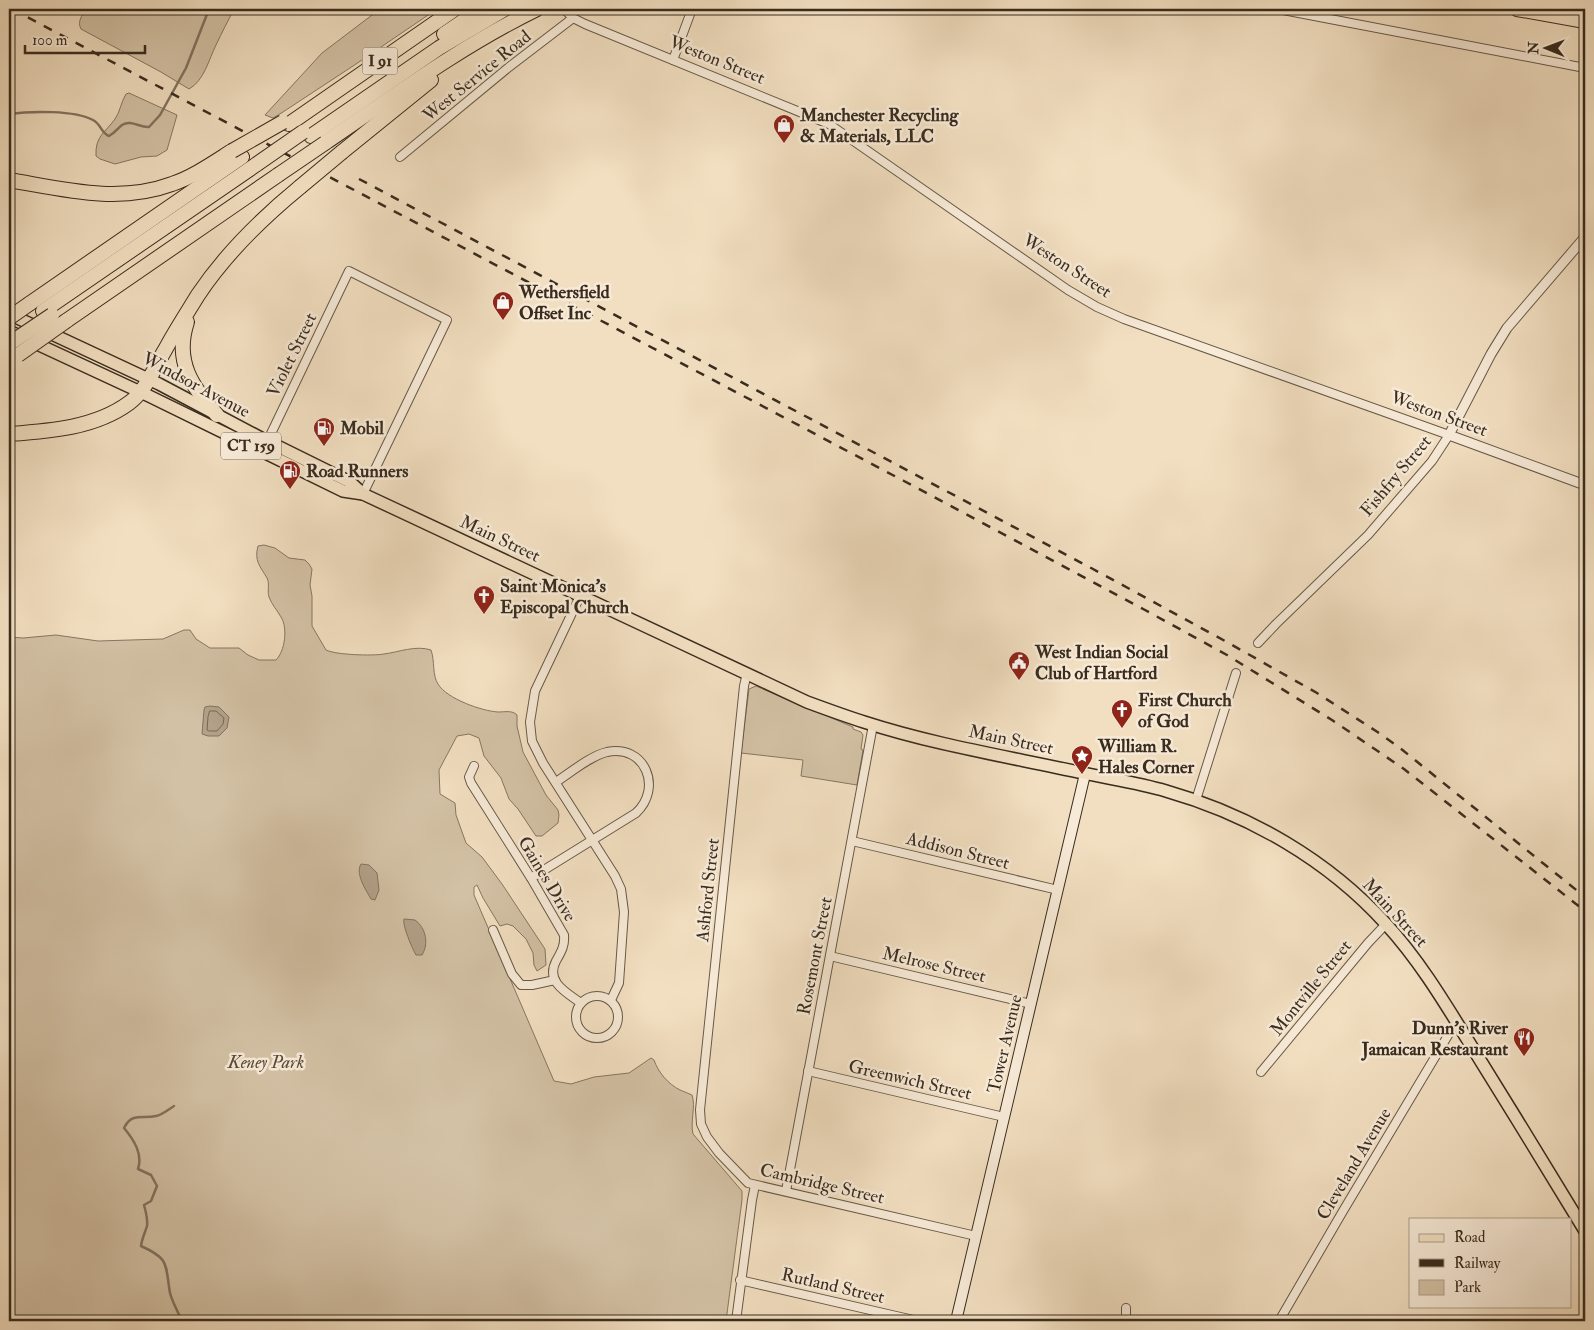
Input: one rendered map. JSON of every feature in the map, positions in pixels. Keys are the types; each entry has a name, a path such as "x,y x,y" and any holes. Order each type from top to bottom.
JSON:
{"highway":[{"name":"I 91","path":"9,318 237,154 307,112 455,9"},
{"path":"307,134 481,9"},
{"path":"9,333 48,313 307,134 438,48 505,9"},
{"name":"I 91","path":"12,353 66,321 456,54 537,9"},
{"path":"1517,9 1585,21"},
{"path":"9,434 58,429 92,422 123,407 141,392 198,296 218,267 243,238 300,187 428,82 456,54"},
{"path":"9,180 98,194 132,194 174,184 237,154"},
{"path":"198,296 184,332 184,358 186,371 214,421"},
{"path":"12,353 48,313"}],"main road":[{"name":"Windsor Avenue","path":"9,314 149,379 214,421"},
{"name":"Windsor Avenue","path":"9,333 141,392 214,421 288,458 343,491 363,494"},
{"name":"Main Street","path":"363,494 807,702 873,725 948,744 1146,786 1196,800 1266,831 1299,850 1344,884 1386,924 1419,965 1585,1231"},
{"name":"Tower Avenue","path":"956,1321 1085,774"}],"street":[{"name":"Weston Street","path":"564,9 573,18 585,24 805,113 836,128 1068,290 1097,307 1124,319 1585,485"},
{"path":"673,60 692,9"},
{"path":"1278,9 1585,68"},
{"name":"West Service Road","path":"400,157 573,18"},
{"name":"Fishfry Street","path":"1258,643 1368,535 1432,460 1449,436 1491,354 1507,328 1585,237"},
{"name":"Violet Street","path":"265,447 349,271 447,320 363,494"},
{"path":"580,596 536,688 530,722 532,741 543,763 615,876 621,889 623,901 619,983 611,1000"},
{"name":"Ashford Street","path":"700,1110 742,705 747,673"},
{"path":"1196,800 1236,673"},
{"name":"Rosemont Street","path":"786,1192 873,725"},
{"path":"531,878 636,813 645,802 650,782 642,763 638,759 627,753 606,752 598,755 556,782"},
{"name":"Gaines Drive","path":"474,766 469,777 471,783 531,878 564,935 565,943 554,967 555,980"},
{"name":"Addison Street","path":"852,841 1058,890"},
{"name":"Montville Street","path":"1261,1072 1386,924"},
{"path":"492,930 512,974 521,985 532,986 555,980 558,986 581,1003"},
{"name":"Melrose Street","path":"830,956 1031,1004"},
{"path":"594,995 611,1000 619,1013 616,1028 612,1033 598,1039 584,1034 576,1021 576,1014 581,1003 594,995"},
{"name":"Cleveland Avenue","path":"1279,1321 1456,1022"},
{"name":"Greenwich Street","path":"808,1071 1004,1117"},
{"name":"Cambridge Street","path":"700,1110 701,1124 707,1137 744,1180 755,1185 976,1236"},
{"path":"736,1321 740,1280 755,1185"},
{"name":"Rutland Street","path":"740,1280 918,1321"},
{"path":"1126,1308 1126,1321"}],"green space":[{"path":"85,9 234,9 206,69 199,81 189,89 81,29 80,21"},
{"path":"380,9 437,9 283,112 273,118 265,115 322,53"},
{"path":"129,93 177,115 167,150 157,156 141,157 115,164 96,156 96,149 101,135 117,116 126,94"},
{"name":"Keney Park","path":"264,545 275,548 289,558 305,560 312,569 310,585 312,626 326,650 363,655 384,654 413,649 431,650 436,680 449,695 483,709 511,712 517,715 517,726 523,752 546,795 558,810 558,823 542,836 536,836 509,799 501,778 484,756 479,738 469,734 457,736 439,770 440,794 455,803 456,815 466,843 482,857 545,949 546,965 537,971 534,965 533,953 526,939 513,926 507,924 500,926 477,885 474,887 474,895 554,1081 571,1084 594,1077 629,1073 651,1058 668,1081 680,1090 692,1095 693,1134 742,1191 726,1321 9,1321 9,637 23,638 56,635 98,641 163,639 184,630 190,630 196,639 210,648 239,648 259,660 276,660 282,651 285,633 281,617 269,597 268,580 257,560 258,546"},
{"path":"756,686 861,732 863,735 861,749 863,750 857,785 801,776 803,760 741,753 749,689"}],"water":[{"path":"205,707 219,707 229,717 227,728 219,736 202,734 204,710"},
{"path":"361,864 369,865 377,873 379,890 375,900 371,899 362,882 359,872"},
{"path":"404,919 415,920 422,927 426,941 422,955 416,955 414,952 406,931"}],"waterway":[{"path":"9,114 28,112 75,114 93,120 109,136 125,123 149,127 160,115 186,68 209,9"},
{"path":"174,1106 158,1115 134,1118 124,1128 137,1147 138,1169 151,1175 157,1186 151,1201 144,1205 147,1226 141,1246 162,1259 166,1269 171,1296 181,1319 184,1321"}],"railway":[{"path":"12,9 904,481 1227,655 1332,720 1404,769 1585,911"},
{"path":"359,179 1093,569 1317,693 1400,748 1585,897"}],"place":[{"name":"Manchester Recycling & Materials, LLC","path":"784,144"},
{"name":"Wethersfield Offset Inc","path":"503,321"},
{"name":"Mobil","path":"324,447"},
{"name":"Road Runners","path":"290,490"},
{"name":"Saint Monica's Episcopal Church","path":"484,615"},
{"name":"West Indian Social Club of Hartford","path":"1019,681"},
{"name":"First Church of God","path":"1122,729"},
{"name":"William R. Hales Corner","path":"1082,775"},
{"name":"Dunn's River Jamaican Restaurant","path":"1524,1057"}]}
